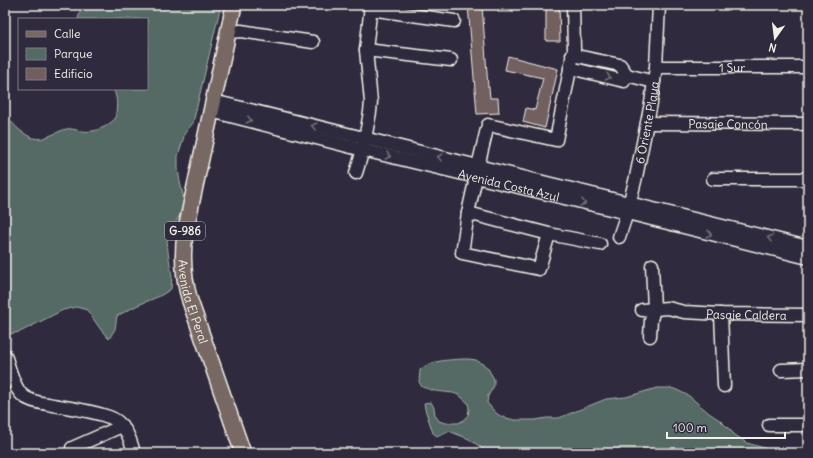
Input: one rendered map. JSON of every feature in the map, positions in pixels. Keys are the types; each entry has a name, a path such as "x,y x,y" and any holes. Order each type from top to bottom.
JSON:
{"main road":[{"name":"Avenida El Peral","path":"234,5 185,233 183,255 184,273 190,301 243,453"}],"street":[{"path":"549,234 539,269 462,253 468,213 488,125 556,140 574,49 573,5"},
{"name":"6 Oriente Playa","path":"619,237 628,208 647,124 656,67 659,5"},
{"path":"356,173 364,144 371,102 366,50 371,7 454,21"},
{"path":"229,32 241,31 313,42"},
{"path":"366,50 451,60"},
{"path":"572,56 620,65 627,75 654,82"},
{"name":"1 Sur","path":"656,67 808,67"},
{"path":"570,68 624,81 627,75"},
{"name":"Avenida Costa Azul","path":"212,106 628,208 808,247"},
{"name":"Pasaje Concón","path":"647,124 808,124"},
{"path":"713,180 808,178"},
{"name":"Avenida Costa Azul","path":"628,208 808,258"},
{"path":"468,213 549,234 600,244"},
{"path":"650,336 651,320 648,309 652,265"},
{"name":"Pasaje Caldera","path":"648,309 668,308 684,312 721,314 808,315"},
{"path":"721,314 724,386"},
{"path":"5,355 15,385 26,398 37,402 109,417 122,426 129,437 134,453"},
{"path":"780,370 808,369"},
{"path":"769,425 808,425"},
{"path":"72,448 122,426"}],"green space":[{"path":"82,5 221,5 193,123 185,133 178,156 178,169 184,207 167,239 172,277 171,289 160,296 117,316 115,329 109,339 87,310 76,307 63,310 20,332 9,334 5,319 5,114 18,129 37,139 68,129 91,131 104,127 115,119 117,103 113,90 148,90 148,18 78,18"},
{"path":"469,359 476,360 487,367 494,379 494,386 488,396 487,403 502,417 515,420 559,418 606,399 626,397 657,388 671,388 689,396 721,421 735,435 747,443 781,453 494,453 486,451 469,439 449,431 437,436 433,433 424,403 431,402 435,415 439,421 445,423 458,423 464,420 468,415 468,403 459,395 422,387 419,382 420,370 434,362"}],"building":[{"path":"468,5 482,5 488,87 490,98 498,98 499,113 477,114"},
{"path":"498,5 513,5 513,12 498,12"},
{"path":"546,5 559,5 560,41 546,41"},
{"path":"508,56 558,69 545,128 523,122 526,108 535,110 543,78 505,70"}]}
